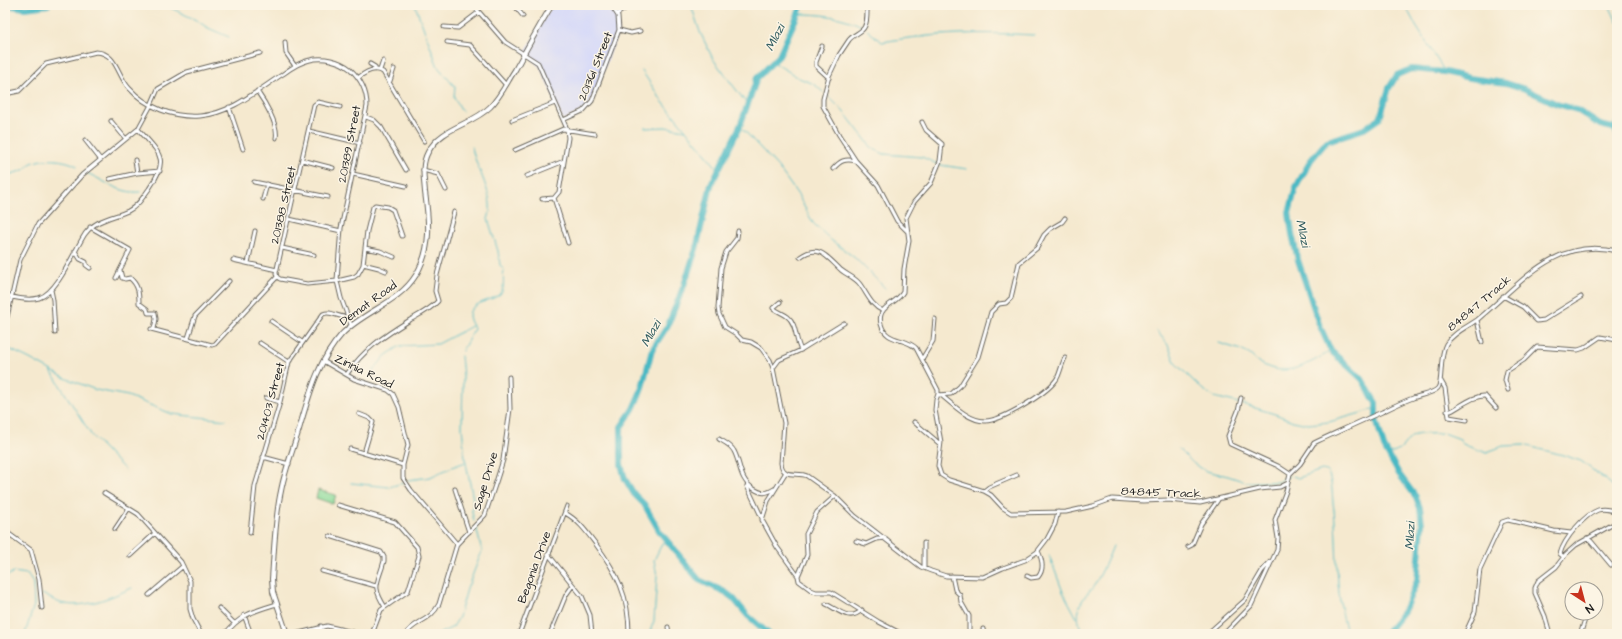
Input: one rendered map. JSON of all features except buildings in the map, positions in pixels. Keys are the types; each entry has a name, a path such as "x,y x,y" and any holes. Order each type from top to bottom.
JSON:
{"street":[{"path":"473,5 505,42 536,61 567,129 568,138 560,192 554,198 542,200"},
{"path":"514,5 523,16"},
{"name":"Demat Road","path":"287,634 273,587 280,497 288,464 312,386 323,361 334,344 351,325 396,296 410,284 421,265 425,254 429,232 423,170 426,156 436,141 448,132 485,112 496,101 552,5"},
{"name":"201361 Street","path":"563,120 584,111 589,106 598,86 619,30 617,14 611,5"},
{"path":"617,14 631,5"},
{"path":"867,5 866,24 864,29 852,36 839,55 829,78 823,99 823,106 856,162 878,185 898,221 908,232"},
{"path":"444,27 459,28 479,12"},
{"path":"619,30 631,33 640,31"},
{"path":"285,42 286,53 295,66"},
{"path":"447,42 470,45 506,85"},
{"path":"822,46 816,66 829,78"},
{"name":"201389 Street","path":"5,94 19,91 46,64 96,52 103,52 110,56 129,89 151,106 166,113 191,117 207,115 229,107 295,66 309,60 327,59 348,67 358,78 366,95 367,106 366,117 341,231 337,282 342,303 351,325"},
{"path":"7,317 20,260 36,227 82,175 138,128 151,106 158,89 184,73 260,53"},
{"path":"380,70 383,61"},
{"path":"370,64 375,67 375,69"},
{"path":"358,78 364,73 375,69 380,70 390,81 424,141"},
{"path":"390,81 394,69"},
{"path":"257,90 267,107 277,132 276,138"},
{"name":"201388 Street","path":"277,277 277,270 314,105 316,102 340,107"},
{"path":"512,120 555,103"},
{"path":"229,107 243,149"},
{"path":"366,117 374,120 381,127 406,170"},
{"path":"111,121 126,139"},
{"path":"800,257 814,250 820,252 856,280 870,300 883,311 903,292 904,268 909,241 906,218 914,202 931,183 940,161 942,151 941,142 929,133 922,122"},
{"path":"5,295 12,297 34,298 42,296 51,290 90,227 98,221 134,208 141,200 160,170 161,162 159,155 138,128"},
{"path":"515,150 563,129 595,134"},
{"path":"309,131 360,143"},
{"path":"85,140 100,159"},
{"path":"832,169 845,159 856,162"},
{"path":"135,160 137,173"},
{"path":"302,160 333,168"},
{"path":"527,176 564,161"},
{"path":"110,179 160,170"},
{"path":"423,170 438,174 446,190"},
{"path":"353,174 406,186"},
{"path":"254,182 328,197"},
{"path":"263,199 266,184"},
{"path":"554,198 568,244"},
{"path":"120,270 122,278 130,278 137,288 140,296 139,303 147,310 148,313 155,313 156,319 152,329 215,344 277,277 280,279 307,284 337,282 354,277 361,271 373,207 375,205 388,207 393,210 402,236"},
{"path":"347,374 358,359 375,343 430,308 438,301 435,291 437,275 454,212"},
{"path":"940,395 951,394 956,391 972,369 980,354 991,312 999,304 1006,303 1011,298 1017,268 1021,260 1037,248 1044,235 1050,228 1062,222 1065,218"},
{"path":"289,219 341,231"},
{"path":"90,227 130,250 116,278"},
{"path":"248,263 256,231"},
{"path":"738,231 737,238 727,249 721,268 718,308 719,314 724,327 736,334 742,340 751,342 761,348 767,355 773,368 784,423 781,463 786,472 793,475 804,474 835,496 855,516 924,568 952,576 983,577 1025,560 1038,551 1051,532 1058,512"},
{"name":"84847 Track","path":"1447,411 1445,388 1441,381 1440,371 1445,345 1450,339 1477,320 1503,296 1535,270 1572,250 1594,247 1617,250"},
{"path":"282,248 314,255"},
{"path":"365,248 380,251 394,257"},
{"path":"75,251 80,260 86,262 86,265 90,268"},
{"path":"233,260 277,270"},
{"path":"363,264 386,271"},
{"path":"188,338 195,316 229,281"},
{"path":"51,290 55,333"},
{"path":"1503,296 1523,307 1537,321 1544,320 1581,297"},
{"path":"780,302 773,308 787,316 791,321 797,343 801,350"},
{"name":"84845 Track","path":"883,311 880,317 886,334 892,338 914,346 940,395 936,400 935,410 940,444 938,466 941,475 949,480 984,491 991,495 1003,508 1011,513 1081,510 1112,499 1143,502 1168,500 1194,503 1218,500 1260,489 1280,487 1288,483"},
{"name":"201403 Street","path":"250,533 255,486 280,402 289,362 322,314 327,312 339,317 348,317"},
{"path":"922,359 933,341 935,319"},
{"path":"1477,320 1482,342"},
{"path":"271,321 302,342"},
{"path":"773,368 779,360 801,350 844,323"},
{"path":"1508,390 1505,380 1507,371 1524,360 1538,347 1578,350 1600,337 1617,340"},
{"path":"260,343 289,362"},
{"path":"940,395 965,414 986,421 996,419 1031,402 1051,386 1057,379 1060,366 1065,358"},
{"name":"Zinnia Road","path":"323,361 362,382 388,390 395,396 408,445 403,465 403,478 411,490 457,544"},
{"name":"Sage Drive","path":"406,634 410,629 432,615 436,610 457,544 486,515 503,460 510,409 509,377"},
{"path":"1224,634 1251,606 1278,544 1275,520 1286,491 1290,474 1300,464 1314,443 1401,402 1435,390 1438,388 1441,381"},
{"path":"1468,420 1450,418 1447,411 1452,411 1475,398 1483,396 1485,396 1496,408"},
{"path":"266,398 280,402"},
{"path":"1241,398 1238,411 1229,430 1228,436 1230,444 1278,466 1290,474"},
{"path":"359,414 370,418 373,422 364,453"},
{"path":"914,422 940,444"},
{"path":"719,438 734,450 740,470 762,518 777,547 798,576 801,583 816,592 831,592 879,622 902,634"},
{"path":"350,449 403,465"},
{"name":"201403 Street","path":"263,457 288,464"},
{"path":"762,518 774,489 786,472"},
{"path":"984,491 989,487 1017,475"},
{"path":"747,484 762,493 766,493 774,489"},
{"path":"456,489 469,532"},
{"path":"104,492 138,514 183,566 189,576 191,586 191,614 201,634"},
{"path":"798,576 806,559 806,538 808,531 820,509 835,496"},
{"path":"1188,547 1192,545 1198,530 1218,500"},
{"path":"338,504 395,522 419,550 419,556 408,591 385,607 378,614 372,634"},
{"name":"Begonia Drive","path":"519,634 567,506"},
{"path":"115,529 129,508"},
{"path":"1564,557 1560,555 1560,552 1571,533 1581,523 1598,510 1610,510 1617,512"},
{"path":"565,513 582,525 617,575 626,601 629,634"},
{"path":"1465,634 1475,612 1480,568 1502,522 1508,520 1554,531 1571,533"},
{"path":"1550,634 1545,616 1536,596 1535,588 1538,581 1556,567 1576,545 1617,522"},
{"path":"5,531 31,550 39,579 42,608"},
{"path":"130,556 155,533"},
{"path":"330,536 381,552 384,557 384,561 376,586 377,594 385,607"},
{"path":"856,541 866,544 877,539 885,538"},
{"path":"1587,538 1611,565"},
{"path":"924,543 924,568"},
{"path":"1027,576 1031,578 1038,577 1042,573 1041,558 1038,551"},
{"path":"548,554 582,596 590,615 592,634"},
{"path":"1208,633 1245,600 1262,571 1272,559"},
{"path":"149,595 183,566"},
{"path":"322,571 376,586"},
{"path":"952,576 956,590 970,616 969,629"},
{"path":"550,634 566,595 573,584"},
{"path":"225,634 234,623 244,615 277,604"},
{"path":"826,604 848,616 856,615 862,610"},
{"path":"219,608 234,623"},
{"path":"244,615 251,634"},
{"path":"1579,634 1584,621"},
{"path":"295,634 321,626 331,626 361,634"},
{"path":"321,626 323,634"},
{"path":"668,627 669,634"},
{"path":"984,629 984,634"}],"shaded area":[{"path":"553,5 611,5 617,14 619,30 598,86 587,108 563,120 540,67 524,53"}],"green space":[{"path":"318,490 336,495 333,504 316,498"}],"waterway":[{"name":"Mlazi","path":"6,5 25,8 48,5"},
{"path":"144,5 153,7 167,6 196,20 208,28 229,37"},
{"path":"415,5 438,67 455,87 454,97 462,111"},
{"path":"691,5 700,32 713,59 747,104"},
{"name":"Mlazi","path":"769,634 748,616 733,598 725,592 699,580 660,532 644,504 634,494 625,479 621,464 621,427 633,409 641,391 652,350 668,325 684,285 696,249 711,185 740,126 757,78 779,56 802,5"},
{"path":"1405,5 1416,26 1445,72"},
{"path":"1609,5 1617,22"},
{"path":"798,14 831,16 862,26"},
{"path":"867,30 882,42 958,34 1034,35"},
{"path":"773,62 799,78 814,84 823,92"},
{"name":"Mlazi","path":"1386,634 1404,611 1417,581 1422,524 1420,508 1416,497 1399,474 1384,447 1376,419 1376,403 1362,379 1331,351 1319,324 1298,260 1292,234 1289,213 1296,187 1311,160 1327,141 1364,129 1380,118 1389,88 1397,75 1411,69 1445,72 1469,78 1506,83 1525,89 1557,104 1577,110 1600,125 1617,129"},
{"path":"642,71 662,101 718,169"},
{"path":"828,96 843,111 872,148 884,154 922,157 937,164"},
{"name":"Mlazi","path":"1617,119 1611,128 1617,139"},
{"path":"740,126 778,167 798,195 813,223 831,240 855,258 885,288"},
{"path":"645,128 665,127 686,130"},
{"path":"462,351 474,329 469,314 471,310 474,306 496,297 502,292 504,270 500,265 498,251 488,219 490,210 488,192 472,147"},
{"path":"5,177 24,170 30,164 40,160 60,160 77,166"},
{"path":"940,165 967,169"},
{"path":"87,173 119,189 140,192"},
{"path":"372,372 385,356 400,346 438,344 472,326"},
{"path":"1157,331 1168,345 1176,364 1202,389 1214,397 1239,403"},
{"path":"1219,343 1249,354 1269,368 1279,370 1297,368 1314,361 1331,351"},
{"path":"5,347 65,378 96,390 128,396 172,414 226,420"},
{"path":"461,356 463,376 462,427 465,458 473,499 472,512 474,521"},
{"path":"51,371 92,436 125,470"},
{"path":"1242,404 1293,421 1308,424 1329,422 1375,409"},
{"path":"1388,455 1401,449 1413,436 1420,434 1441,433"},
{"path":"1444,433 1460,439 1463,444 1487,452 1503,446 1524,445 1581,461 1611,484 1617,491"},
{"path":"1179,449 1194,464 1206,471 1246,482 1278,482 1289,476"},
{"path":"408,480 430,477 466,462"},
{"path":"1293,476 1298,478 1322,470 1328,472 1332,487 1335,518 1340,603 1348,634"},
{"path":"351,483 389,487 403,483"},
{"path":"439,634 453,627 459,617 467,589 482,551 476,527"},
{"path":"649,634 654,621 657,576 654,560 665,538"},
{"path":"1083,634 1078,616 1081,602 1094,586 1113,546"},
{"path":"1049,555 1063,592 1077,618"},
{"path":"5,578 13,572 27,574 33,583 34,605 25,634"},
{"path":"42,594 56,601 74,605 99,601 132,588"}]}
